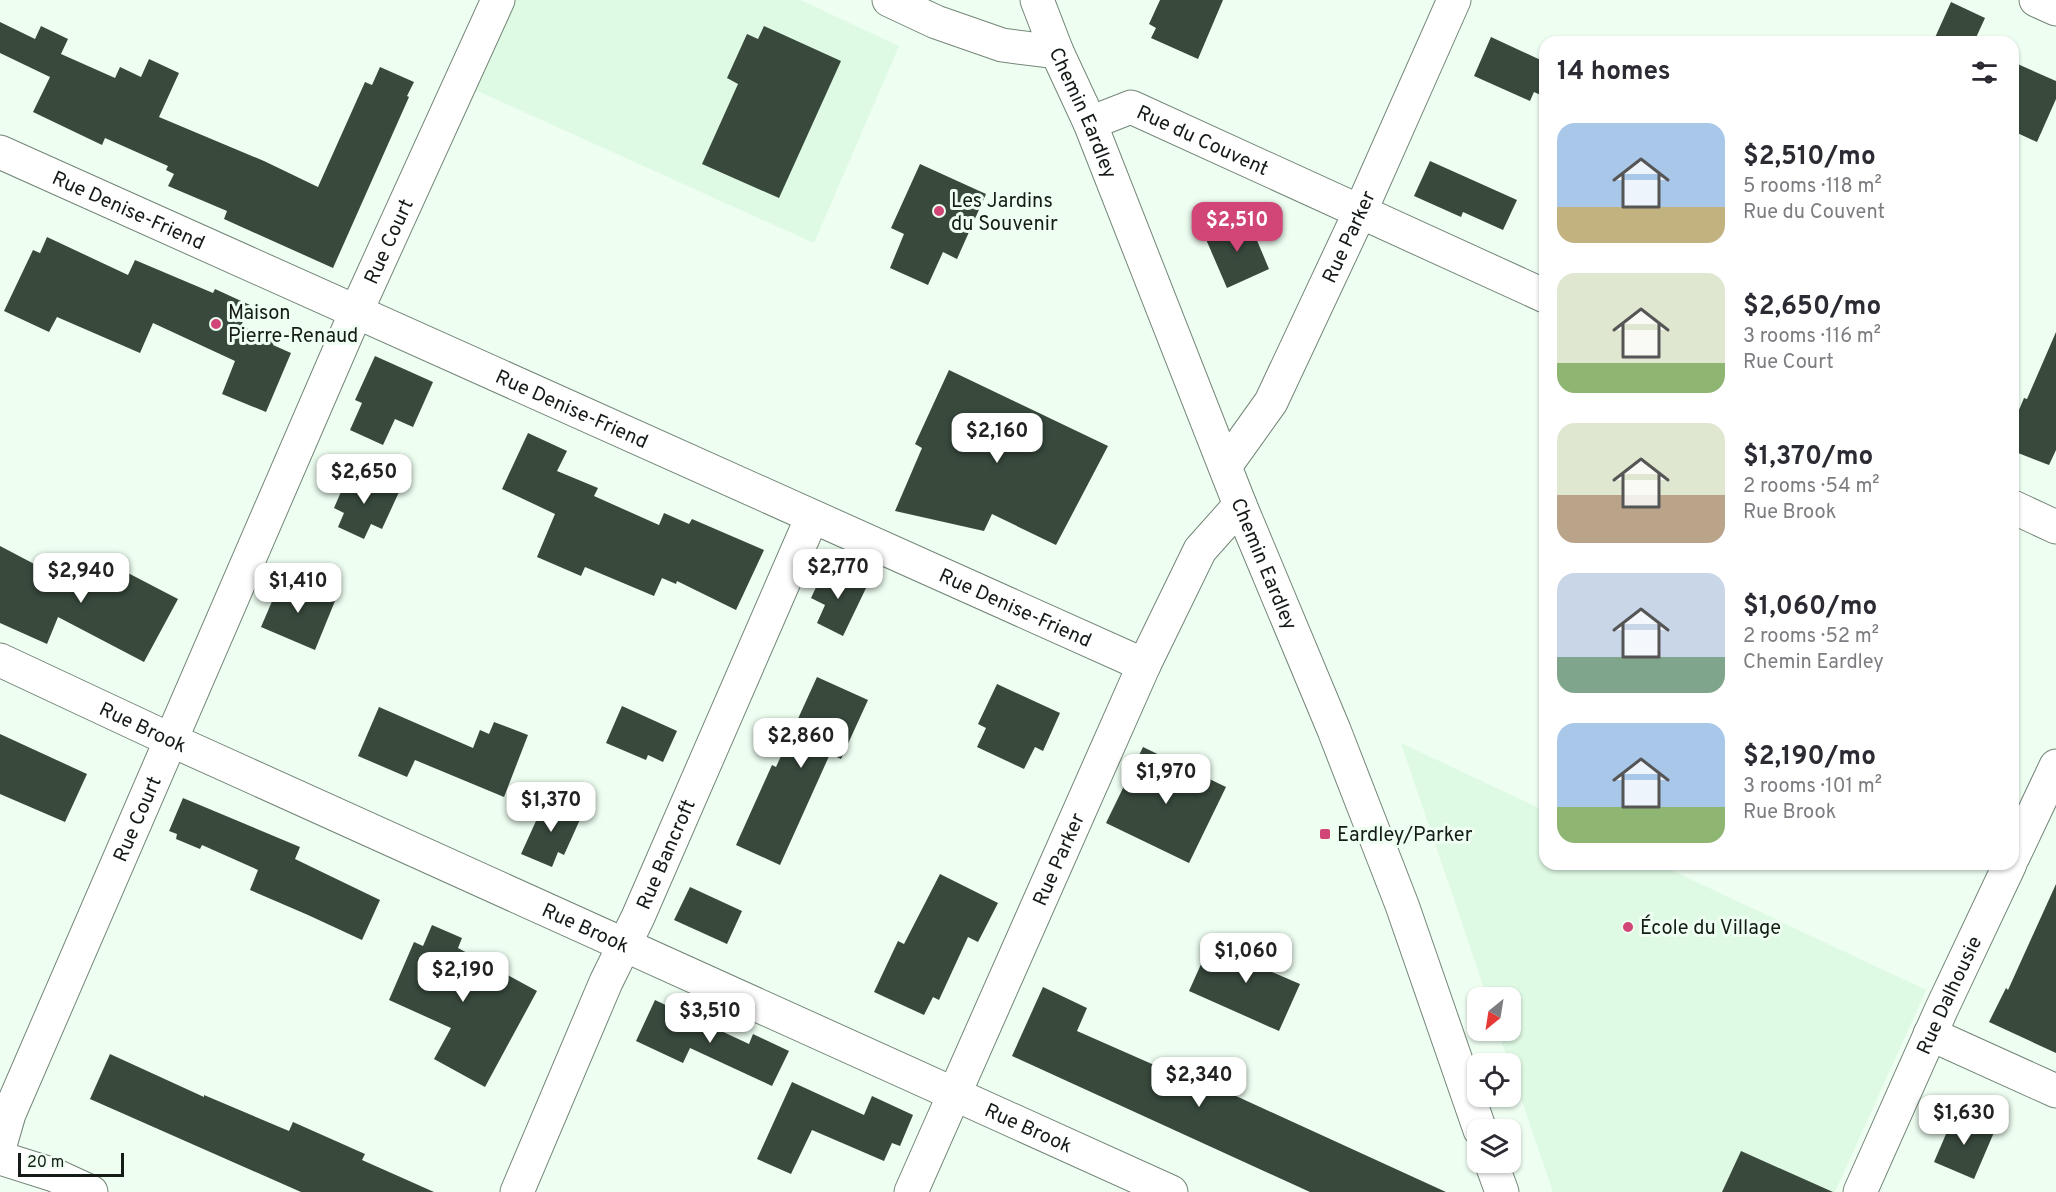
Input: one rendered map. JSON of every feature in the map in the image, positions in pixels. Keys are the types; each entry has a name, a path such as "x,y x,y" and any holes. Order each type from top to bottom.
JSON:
{"street":[{"name":"Rue Court","path":"0,1145 9,1114 356,312 498,0"},
{"path":"889,0 936,22 1002,45 1057,52"},
{"name":"Rue Parker","path":"1226,465 1270,402 1360,212 1454,0"},
{"path":"2036,0 2056,9"},
{"name":"Chemin Eardley","path":"1042,4 1057,52 1090,123 1240,505 1329,719 1402,905 1476,1119"},
{"name":"Rue du Couvent","path":"1090,123 1131,107 1539,293"},
{"name":"Rue Denise-Friend","path":"0,152 1144,665"},
{"name":"Rue Parker","path":"911,1192 956,1095 1144,665 1200,550 1240,505"},
{"path":"2019,510 2056,527"},
{"name":"Rue Bancroft","path":"517,1192 623,944 638,917 812,517"},
{"name":"Rue Brook","path":"0,660 171,740 1171,1192"},
{"path":"2019,844 2056,766"},
{"name":"Rue Dalhousie","path":"1860,1192 1930,1034 2007,870"},
{"path":"1930,1034 2056,1091"},
{"path":"0,1158 54,1175 91,1192"},
{"path":"1495,1173 1502,1192"}],"shaded area":[{"path":"513,0 800,0 899,46 814,243 473,89"},
{"name":"École du Village","path":"1401,743 1539,808 1539,870 1671,870 1926,990 1835,1192 1553,1192 1521,1098 1521,1053 1506,1053 1501,1041 1521,1041 1521,987 1484,987"}],"building":[{"path":"1160,0 1223,0 1198,59 1151,38 1156,28 1149,24"},
{"path":"1951,2 1985,18 1977,36 1936,36"},
{"path":"0,22 35,39 41,26 68,39 61,54 115,78 120,67 141,77 149,59 179,73 159,117 264,161 318,187 365,82 372,85 380,67 414,82 333,268 224,219 227,211 168,186 174,174 166,170 168,166 105,138 102,145 33,112 50,77 0,53"},
{"path":"764,26 841,61 779,198 702,164 738,84 727,78 747,34 758,39"},
{"path":"1491,37 1539,59 1539,94 1534,92 1530,101 1474,76"},
{"path":"2019,65 2056,81 2056,99 2037,142 2019,134"},
{"path":"1430,161 1517,200 1503,230 1463,212 1461,217 1414,196"},
{"name":"Les Jardins du Souvenir","path":"920,164 986,194 957,259 943,252 928,285 890,268 904,234 891,228"},
{"path":"1248,219 1269,269 1227,288 1205,237"},
{"path":"47,237 128,275 135,260 213,293 215,289 250,305 241,326 275,340 273,345 291,353 266,412 222,394 235,361 153,323 140,353 57,317 49,332 4,311 33,250 40,253"},
{"path":"2056,332 2056,450 2049,465 2019,453 2019,410 2024,398 2027,399"},
{"path":"375,356 433,382 413,427 395,419 383,445 350,430 362,403 355,400"},
{"path":"949,370 1108,446 1056,545 992,514 984,531 895,511 922,448 915,444"},
{"path":"528,433 567,451 557,471 598,488 594,496 659,525 664,513 689,524 692,519 764,550 736,610 677,581 676,584 662,578 654,596 585,567 581,576 537,557 555,514 502,489"},
{"path":"350,471 399,492 382,529 371,524 364,539 338,527 344,513 334,508"},
{"path":"0,546 40,567 45,556 121,588 128,573 178,599 144,662 58,617 47,644 0,623"},
{"path":"826,566 867,586 843,636 817,623 825,605 811,598"},
{"path":"282,578 335,601 315,650 261,627"},
{"path":"817,677 868,700 841,759 830,754 780,865 736,845 772,765 776,767"},
{"path":"997,684 1060,713 1043,751 1035,747 1024,769 977,747 986,728 978,724"},
{"path":"622,706 677,731 663,762 648,755 646,760 606,743"},
{"path":"379,707 473,748 480,730 489,734 494,722 528,735 504,797 415,760 407,777 358,756"},
{"path":"0,734 87,774 65,822 0,794"},
{"path":"1143,747 1226,787 1189,863 1106,823"},
{"path":"183,798 300,847 295,859 380,900 362,940 250,890 258,870 202,845 200,849 176,839 177,834 169,831"},
{"path":"546,799 582,815 564,855 558,852 552,867 521,854"},
{"path":"940,874 998,903 978,942 968,937 939,1000 933,997 924,1015 874,992 898,941 904,944"},
{"path":"2056,884 2056,1053 1989,1022 2006,988 2008,990"},
{"path":"690,887 742,911 727,944 674,920"},
{"path":"432,925 462,938 458,948 537,991 485,1087 434,1059 451,1028 389,1000 414,942 423,946"},
{"path":"1246,942 1279,957 1272,972 1300,984 1279,1031 1189,991 1210,944 1239,957"},
{"path":"1043,987 1087,1008 1077,1031 1161,1068 1164,1063 1446,1192 1310,1192 1012,1056"},
{"path":"655,1000 749,1044 753,1034 789,1051 772,1086 690,1048 683,1063 636,1041"},
{"path":"110,1054 204,1097 204,1095 289,1131 293,1122 365,1154 362,1160 434,1192 301,1192 90,1099"},
{"path":"792,1082 864,1115 872,1096 913,1115 900,1146 892,1143 884,1161 812,1130 791,1174 757,1159"},
{"path":"1955,1113 1995,1130 1974,1179 1934,1162"},
{"path":"1741,1151 1833,1192 1722,1192"}],"place":[{"name":"Les Jardins du Souvenir","path":"939,211"},
{"name":"Maison Pierre-Renaud","path":"216,324"},
{"name":"Eardley/Parker","path":"1325,834"},
{"name":"École du Village","path":"1628,927"}]}
